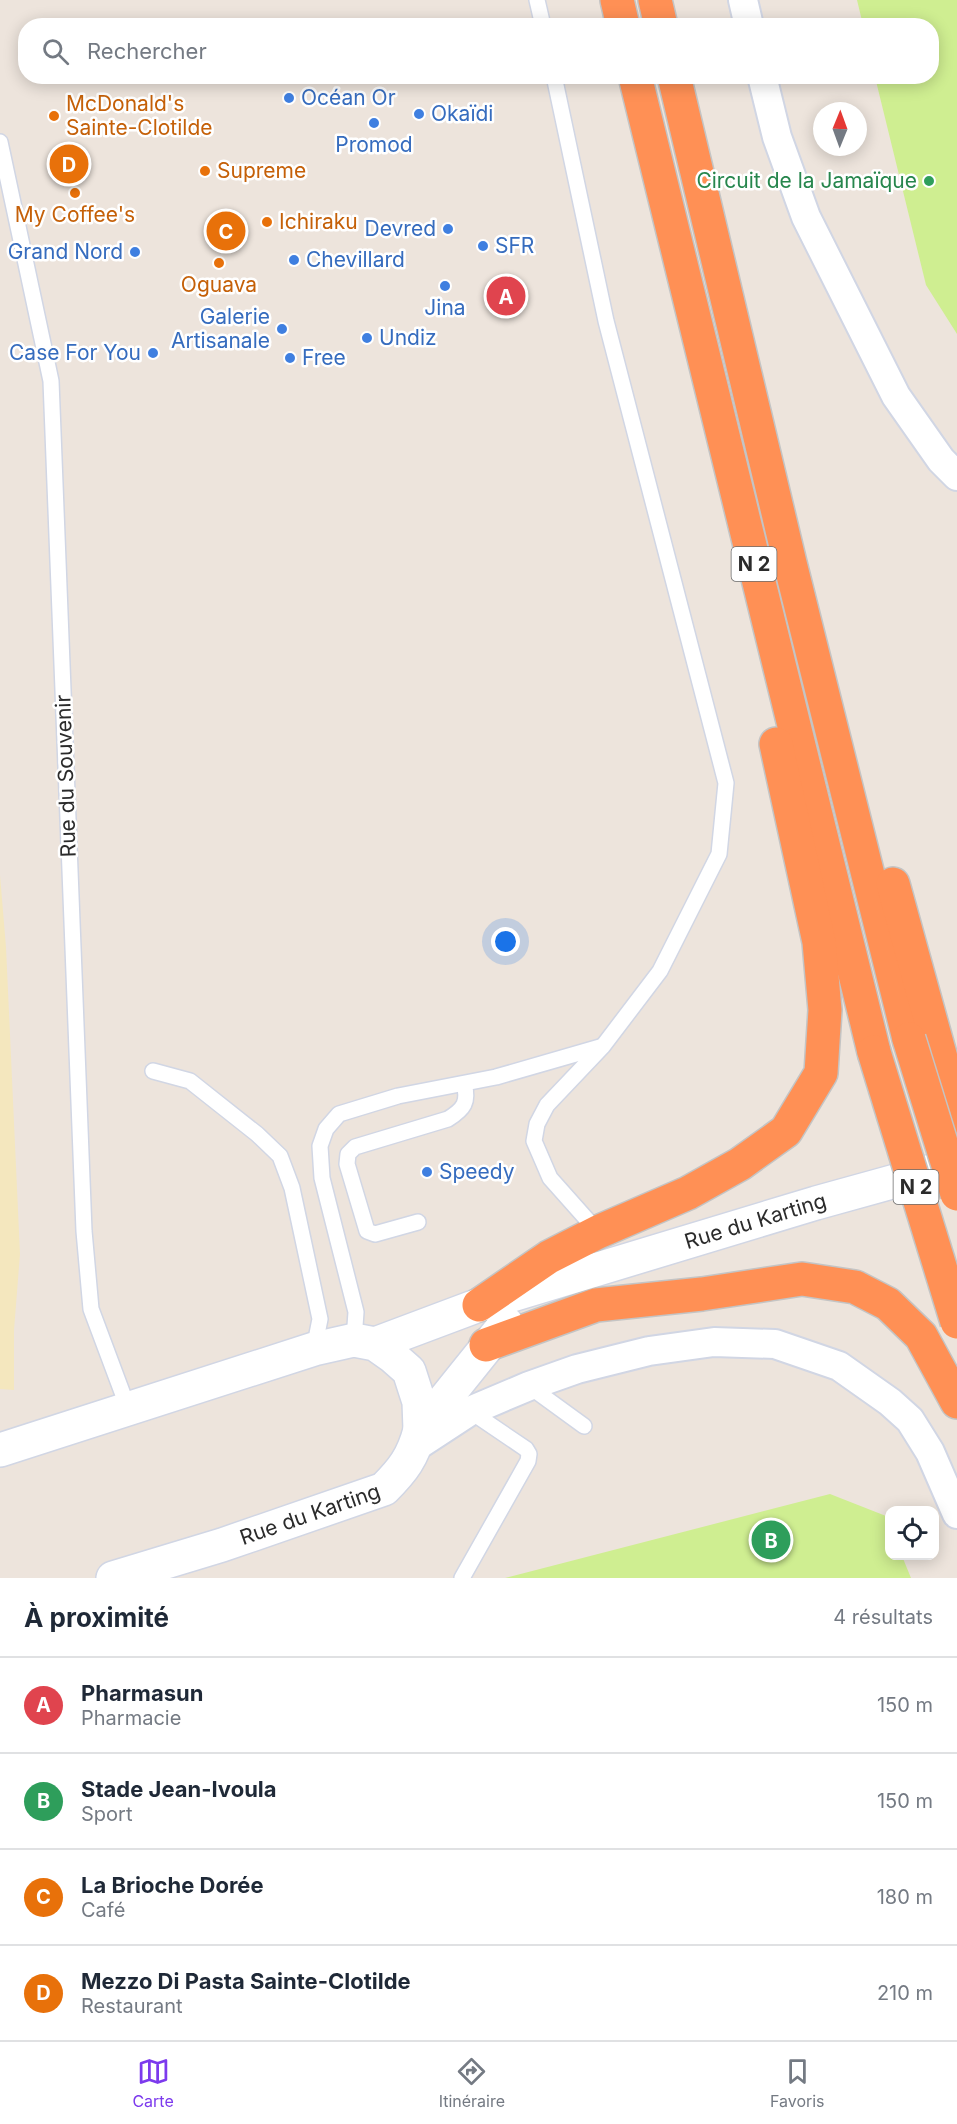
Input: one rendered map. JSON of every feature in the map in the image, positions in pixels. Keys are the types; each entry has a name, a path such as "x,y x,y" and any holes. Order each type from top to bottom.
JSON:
{"highway":[{"path":"616,0 621,18"},
{"path":"655,0 660,18"},
{"name":"N 2","path":"637,84 874,1052 957,1322"},
{"name":"N 2","path":"676,84 790,563 921,1035 957,1194"},
{"path":"479,1305 549,1257 598,1232 688,1193 740,1164 786,1131 821,1073 825,1010 819,942 756,656 756,574"},
{"path":"921,1035 957,1116"},
{"path":"486,1345 596,1305 702,1294 802,1279 855,1287 888,1304 921,1336 957,1402"}],"main road":[{"name":"Rue du Karting","path":"0,1450 314,1349 365,1342 479,1305 957,1164"},
{"name":"Rue du Karting","path":"113,1578 187,1556 384,1489 404,1469 418,1439 486,1345 510,1318 556,1282"},
{"path":"365,1342 409,1371 419,1402 418,1439"},
{"path":"162,1578 187,1556"}],"street":[{"path":"743,0 747,18"},
{"path":"764,84 777,137 806,217 896,396 941,460 957,476"},
{"path":"418,1439 470,1411 577,1369 649,1351 714,1342 775,1344 839,1366 890,1402 910,1420 930,1452 957,1514"}],"lane":[{"path":"537,0 541,18"},
{"path":"556,84 606,321 726,783 719,854 660,971 603,1046 547,1105 537,1124 534,1141 550,1178 598,1232"},
{"name":"Rue du Souvenir","path":"0,142 51,381 84,1231 91,1309 128,1408"},
{"path":"365,1342 322,1178 320,1146 326,1129 339,1113 398,1096 496,1077 603,1046"},
{"path":"153,1071 190,1080 257,1134 280,1156 292,1188 320,1319 314,1349"},
{"path":"418,1222 375,1234 367,1231 347,1164 348,1154 355,1147 448,1119 459,1112 466,1101 464,1084"},
{"path":"529,1386 584,1426"},
{"path":"462,1578 530,1454 470,1411"}],"sand":[{"path":"0,875 6,947 20,1254 14,1330 14,1390 0,1389"}],"green space":[{"name":"Circuit de la Jamaïque","path":"857,0 957,0 957,334 926,285 877,84 939,84 939,18 861,18"},
{"path":"830,1494 885,1516 885,1560 904,1560 911,1578 505,1578"}],"place":[{"name":"Océan Or","path":"289,98"},
{"name":"Okaïdi","path":"419,114"},
{"name":"McDonald's Sainte-Clotilde","path":"54,116"},
{"name":"Promod","path":"374,123"},
{"name":"Mezzo Di Pasta Sainte-Clotilde","path":"69,164"},
{"name":"Supreme","path":"205,171"},
{"name":"Circuit de la Jamaïque","path":"929,181"},
{"name":"My Coffee's","path":"75,193"},
{"name":"Ichiraku","path":"267,222"},
{"name":"Devred","path":"448,229"},
{"name":"La Brioche Dorée","path":"226,231"},
{"name":"SFR","path":"483,246"},
{"name":"Grand Nord","path":"135,252"},
{"name":"Chevillard","path":"294,260"},
{"name":"Oguava","path":"219,263"},
{"name":"Jina","path":"445,286"},
{"name":"Pharmasun","path":"506,296"},
{"name":"Galerie Artisanale","path":"282,329"},
{"name":"Undiz","path":"367,338"},
{"name":"Case For You","path":"153,353"},
{"name":"Free","path":"290,358"},
{"name":"Speedy","path":"427,1172"},
{"name":"Stade Jean-Ivoula","path":"771,1540"}]}
